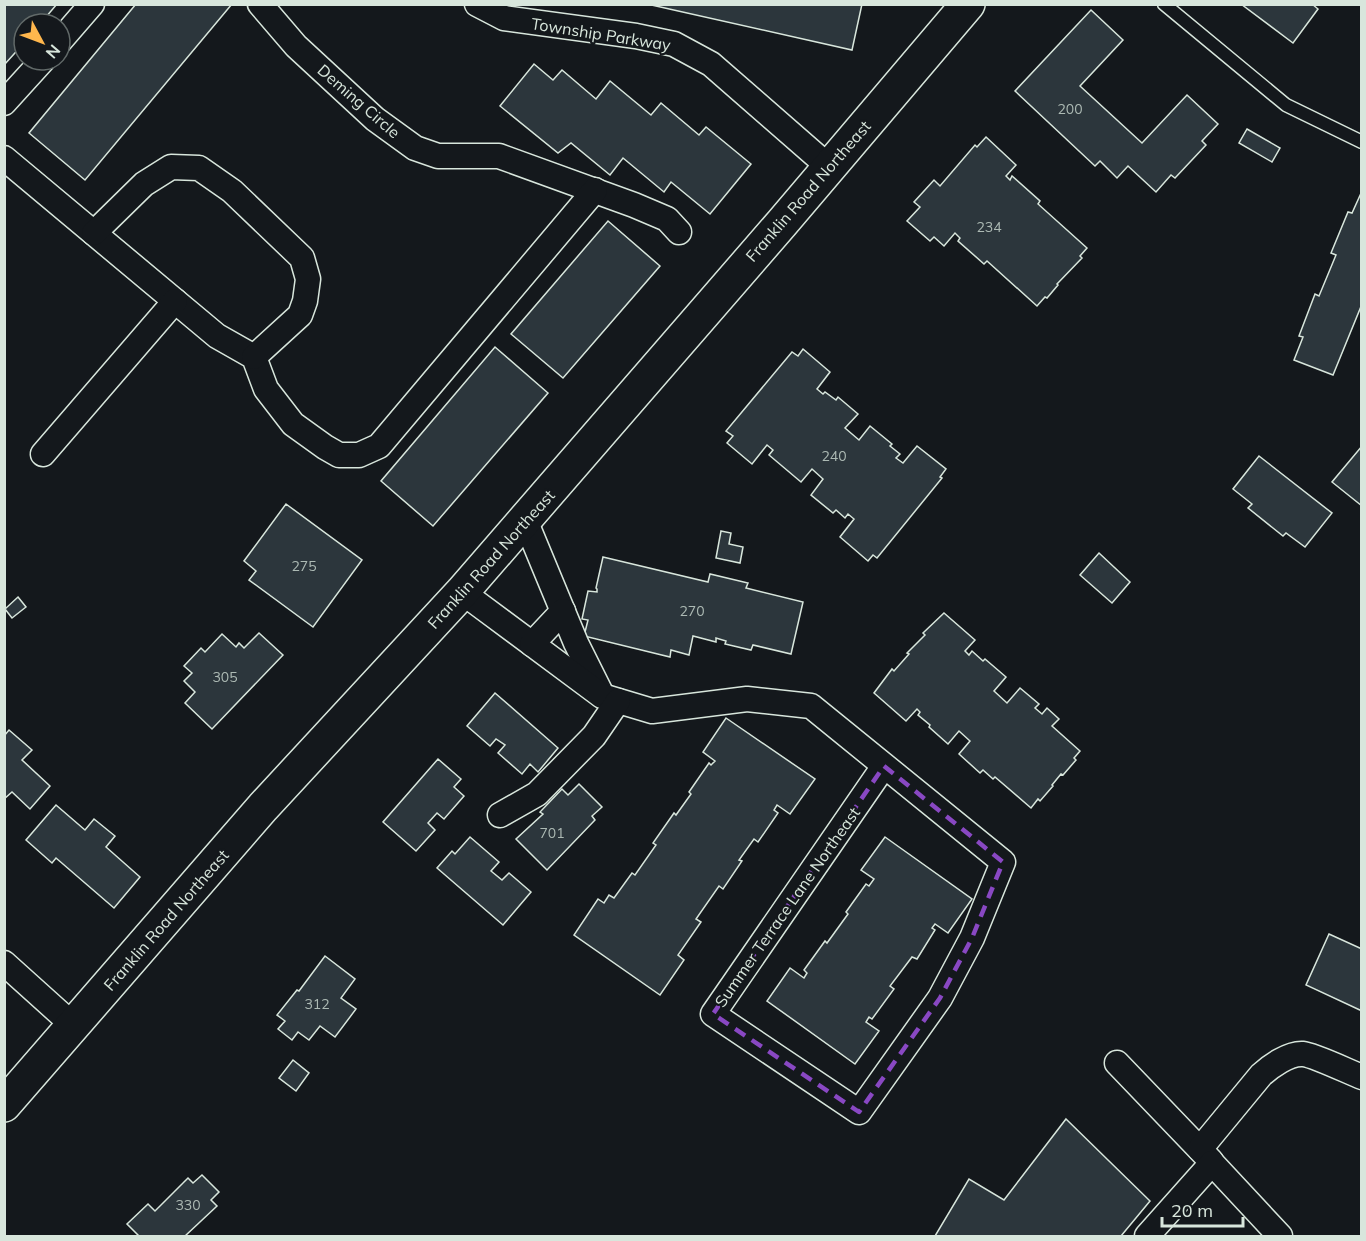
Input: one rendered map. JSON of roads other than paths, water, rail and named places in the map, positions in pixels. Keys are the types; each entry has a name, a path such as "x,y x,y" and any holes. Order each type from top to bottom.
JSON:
{"street":[{"path":"72,26 92,4"},
{"name":"Deming Circle","path":"260,4 296,46 366,111 415,148 438,156 499,156 634,205 667,219 679,232"},
{"name":"Township Parkway","path":"477,4 504,18 636,36 674,44 711,64 829,167"},
{"name":"Franklin Road Northeast","path":"4,1105 263,807 462,592 968,4"},
{"path":"4,103 32,72"},
{"path":"4,158 217,336 254,357 266,388 292,424 339,455 359,455 379,446 595,190"},
{"path":"94,233 144,184 171,167 199,168 232,191 302,258 308,279 305,301 300,315 254,357"},
{"path":"43,454 175,301"},
{"path":"500,815 537,794 594,736 610,698 563,611 525,520"},
{"name":"Summer Terrace Lane Northeast","path":"462,592 610,698 652,711 747,699 811,706 1003,862 972,938 940,998 859,1112 713,1014 884,766"},
{"path":"532,644 563,611"},
{"path":"4,963 74,1026"},
{"path":"1147,1236 1206,1156 1261,1075 1271,1066 1289,1057 1303,1054 1362,1077"},
{"path":"1117,1063 1280,1236"}],"lane":[{"path":"1164,4 1286,105 1362,142"}]}
